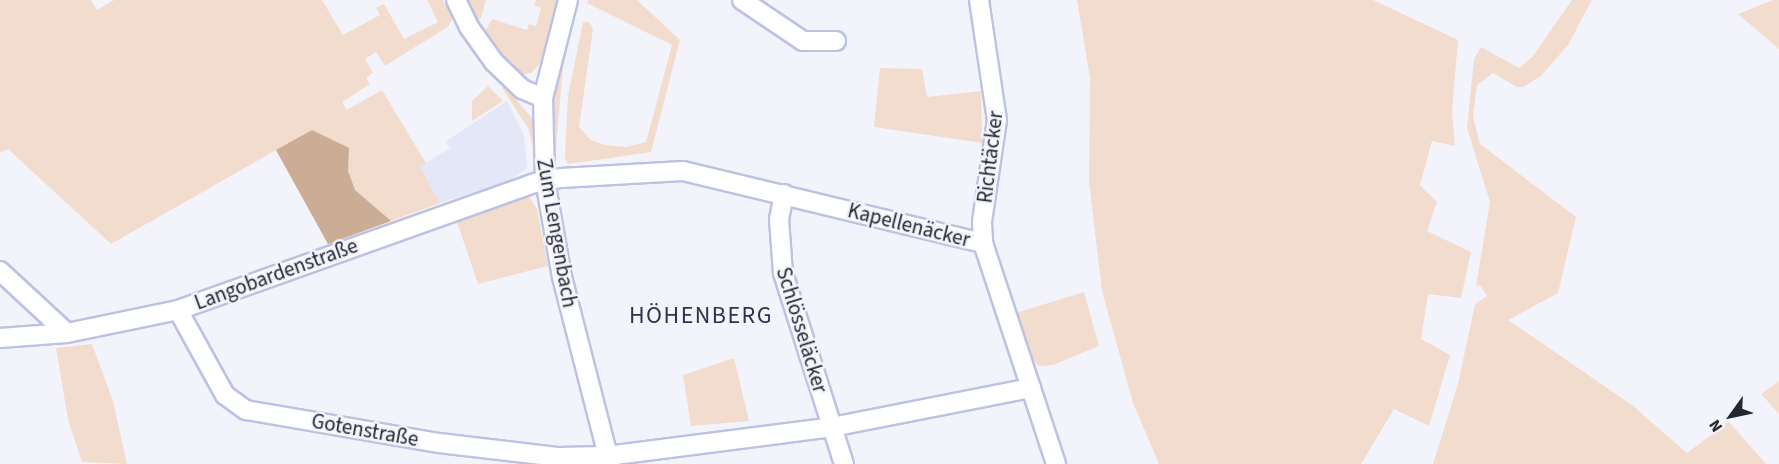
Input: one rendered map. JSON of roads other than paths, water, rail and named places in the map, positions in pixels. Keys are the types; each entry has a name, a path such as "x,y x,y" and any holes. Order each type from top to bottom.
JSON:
{"street":[{"path":"456,0 469,27 494,62 522,89 543,98"},
{"name":"Zum Lengenbach","path":"568,0 543,98 544,180 562,277 609,460"},
{"path":"742,0 803,40 836,41"},
{"name":"Richtäcker","path":"979,0 997,120 982,222 983,243"},
{"name":"Kapellenäcker","path":"544,180 673,171 784,194 983,243 1031,388"},
{"name":"Langobardenstraße","path":"0,338 67,333 178,310 544,180"},
{"name":"Schlösseläcker","path":"784,194 779,219 783,273 844,464"},
{"path":"0,272 67,333"},
{"name":"Gotenstraße","path":"178,310 225,395 246,410 438,443 559,457 609,460"},
{"path":"609,460 832,427 1031,388 1056,464"}],"district":[{"name":"HÖHENBERG","path":"701,316"}]}
